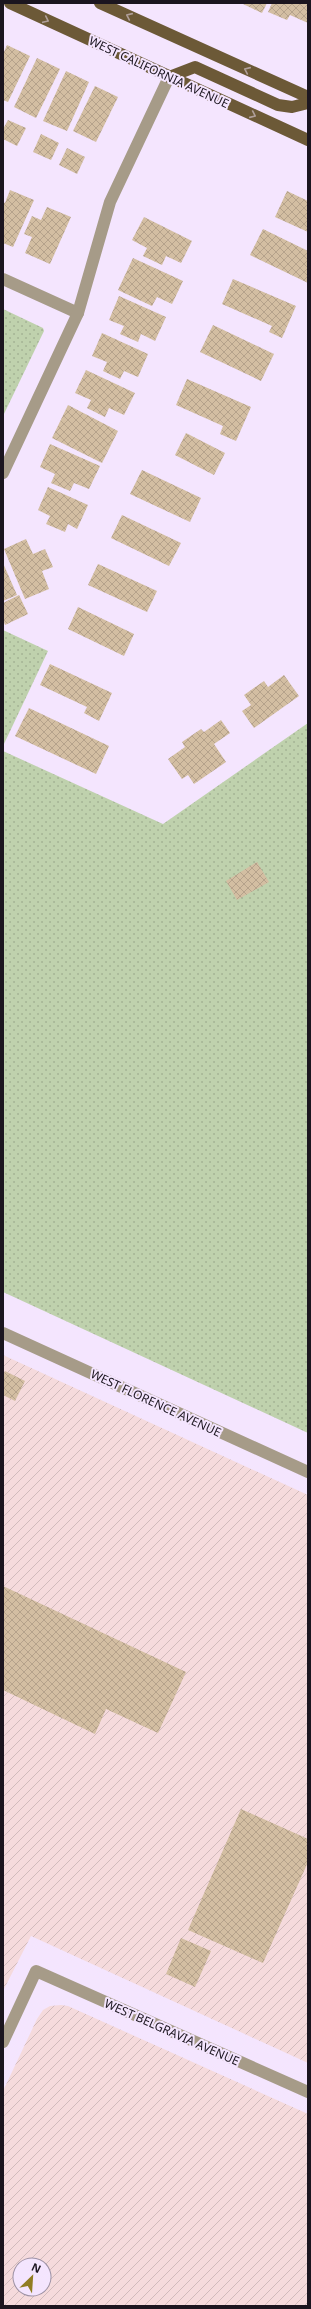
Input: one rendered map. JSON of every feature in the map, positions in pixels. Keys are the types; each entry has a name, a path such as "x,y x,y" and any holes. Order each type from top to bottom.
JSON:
{"main road":[{"name":"WEST CALIFORNIA AVENUE","path":"10,3 308,140"},
{"path":"100,3 308,97"},
{"path":"169,77 195,67 278,105 292,106 308,103"}],"street":[{"path":"3,473 78,312 110,202 169,77"},
{"path":"3,278 78,312"},
{"name":"WEST FLORENCE AVENUE","path":"3,1333 308,1472"},
{"name":"WEST BELGRAVIA AVENUE","path":"3,2042 36,1971 308,2092"}],"shaded area":[{"path":"3,1355 308,1495 308,2063 31,1936 3,1991"},
{"path":"50,2006 68,2006 308,2114 308,2306 3,2306 3,2091 37,2019 43,2010"}],"green space":[{"path":"3,309 43,328 44,331 3,416"},
{"path":"3,630 48,651 3,746"},
{"path":"308,723 308,1433 3,1292 3,751 163,824"}],"building":[{"path":"241,3 267,3 262,13"},
{"path":"272,3 308,3 308,23 290,15 287,20 268,12"},
{"path":"7,45 30,56 8,102 3,100 3,54"},
{"path":"37,58 60,69 36,118 14,107"},
{"path":"66,71 89,82 67,131 43,121"},
{"path":"95,86 118,97 96,142 73,131"},
{"path":"8,120 26,128 17,146 3,139 3,129"},
{"path":"41,134 59,143 51,160 33,152"},
{"path":"67,148 85,157 77,174 59,165"},
{"path":"10,190 34,200 13,247 3,243 3,202 5,203"},
{"path":"287,191 308,201 308,232 275,217"},
{"path":"47,207 71,217 50,264 25,253 32,237 24,234 32,216 41,220"},
{"path":"144,217 192,241 181,263 166,256 162,265 143,256 147,248 132,240"},
{"path":"263,229 308,251 308,283 250,255"},
{"path":"133,258 183,281 172,304 157,297 152,306 118,290"},
{"path":"233,279 296,306 282,338 269,332 272,326 222,304"},
{"path":"119,296 166,317 155,341 141,334 138,342 120,334 124,326 109,320"},
{"path":"213,325 274,354 261,381 200,352"},
{"path":"102,333 148,354 138,377 124,371 120,379 103,371 107,362 92,356"},
{"path":"86,370 135,393 124,415 109,408 105,417 87,408 91,400 75,393"},
{"path":"187,379 251,407 236,441 220,434 223,426 176,405"},
{"path":"68,405 118,431 102,463 52,438"},
{"path":"186,433 225,453 214,475 175,455"},
{"path":"50,444 100,466 89,489 74,483 70,491 51,483 55,474 40,467"},
{"path":"142,470 201,498 190,522 130,494"},
{"path":"48,487 88,505 77,529 68,524 65,532 46,524 50,516 38,510"},
{"path":"122,515 181,543 169,566 111,538"},
{"path":"26,539 33,554 45,549 53,567 42,571 49,589 25,599 4,549"},
{"path":"3,563 17,595 3,601"},
{"path":"98,564 157,591 147,612 88,585"},
{"path":"19,595 28,614 5,625 3,620 3,603"},
{"path":"78,607 134,634 124,656 68,629"},
{"path":"50,664 112,693 99,721 84,713 87,707 40,685"},
{"path":"284,675 299,696 254,728 242,711 251,705 244,695 264,681 268,687"},
{"path":"29,708 109,746 96,774 15,736"},
{"path":"221,720 230,733 214,744 226,762 194,784 188,775 182,779 168,759 185,747 182,742 201,729 204,732"},
{"path":"257,862 269,882 237,900 226,881"},
{"path":"5,1371 25,1381 15,1401 3,1395 3,1375"},
{"path":"3,1586 186,1672 158,1733 106,1709 95,1734 3,1690"},
{"path":"241,1809 308,1839 308,1862 263,1963 188,1930"},
{"path":"181,1938 211,1951 195,1987 166,1974"}]}
